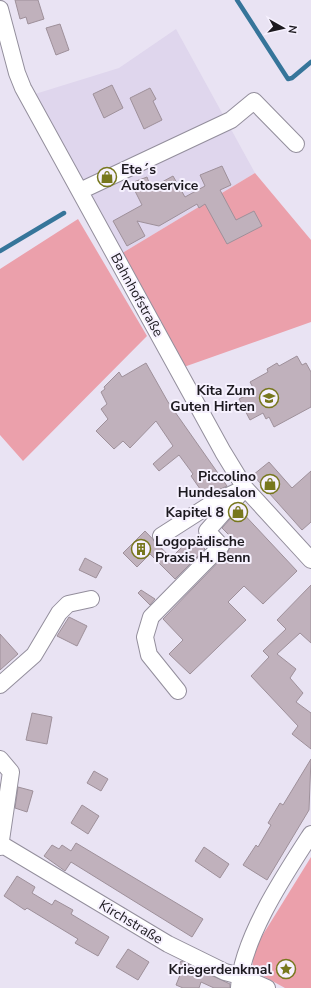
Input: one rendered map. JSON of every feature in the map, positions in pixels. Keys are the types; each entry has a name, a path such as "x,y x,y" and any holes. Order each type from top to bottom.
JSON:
{"street":[{"name":"Bahnhofstraße","path":"0,9 17,72 23,88 223,452 245,488 311,560"},
{"path":"80,191 231,120 254,101 296,144"},
{"path":"161,536 211,504 245,488"},
{"path":"178,691 149,655 145,637 150,617 221,546 207,532 245,488"},
{"path":"0,685 34,655 59,612 68,604 91,599"},
{"path":"0,759 11,772 0,845"},
{"path":"239,982 253,935 287,871 311,834"},
{"name":"Kirchstraße","path":"0,845 168,944 225,972 239,982 267,988"}],"shaded area":[{"path":"176,29 255,173 119,255 35,94 119,68"},
{"path":"255,173 311,240 311,322 181,368 119,255"},
{"path":"78,219 147,336 23,461 0,435 0,269"},
{"path":"311,857 311,988 285,988 252,970 254,949"}],"building":[{"path":"15,0 38,0 44,19 28,24 26,17 20,19"},
{"path":"60,24 69,50 56,55 46,28"},
{"path":"112,85 123,108 104,118 93,94"},
{"path":"150,88 156,99 153,101 162,120 144,129 130,98"},
{"path":"222,166 231,185 220,190 236,220 254,211 262,226 227,244 205,204 199,208 197,204 159,226 137,221 145,236 127,246 113,221 142,205 131,183 147,177 151,188 173,176 185,197 205,186 200,175"},
{"path":"297,356 302,365 306,363 311,372 311,407 274,427 269,417 266,419 263,413 250,420 239,399 255,391 250,382 268,372 267,369 277,363 279,366"},
{"path":"146,363 168,402 227,486 205,496 191,476 193,474 179,455 159,471 153,464 173,446 156,421 130,448 123,441 114,449 96,431 108,419 101,409 107,404 101,392 105,389 104,387 119,372 122,377"},
{"path":"269,462 292,488 311,471 311,522 302,530 253,475"},
{"path":"239,509 297,571 263,604 244,586 228,602 246,620 190,674 169,654 183,640 163,619 228,552 230,546 235,541 222,528"},
{"path":"145,531 171,558 192,537 205,549 175,579 150,554 137,567 123,553"},
{"path":"85,558 102,567 96,578 79,570"},
{"path":"311,585 311,643 300,633 277,654 296,669 290,678 303,693 296,702 311,713 311,749 292,734 298,726 251,676 269,657 263,651 286,629 277,620"},
{"path":"141,590 155,599 150,605 138,593"},
{"path":"69,617 87,626 77,646 57,636"},
{"path":"0,634 18,654 0,670"},
{"path":"32,713 52,717 47,744 26,740"},
{"path":"311,759 309,810 267,880 243,865 256,845 258,847 271,825 268,823 280,803 283,805"},
{"path":"94,771 108,779 101,791 87,783"},
{"path":"18,787 33,791 27,812 15,808"},
{"path":"82,805 99,816 88,834 71,823"},
{"path":"76,843 203,919 192,937 71,862 65,871 44,856 52,845 59,849 62,845 71,851"},
{"path":"204,847 229,864 220,878 195,861"},
{"path":"17,876 35,887 32,893 52,905 55,900 73,910 71,914 109,937 98,956 75,943 78,939 27,908 25,910 4,896"},
{"path":"128,949 149,962 138,980 116,967"},
{"path":"181,961 230,984 230,988 214,988 201,982 199,988 183,988 176,985 180,975 175,972"}],"waterway":[{"path":"237,0 288,79 292,78 311,62"},
{"path":"0,251 64,213"}],"place":[{"name":"Ete´s Autoservice","path":"107,177"},
{"name":"Kita Zum Guten Hirten","path":"269,398"},
{"name":"Piccolino Hundesalon","path":"270,484"},
{"name":"Kapitel 8","path":"238,512"},
{"name":"Logopädische Praxis H. Benn","path":"141,549"},
{"name":"Kriegerdenkmal","path":"286,969"}]}
